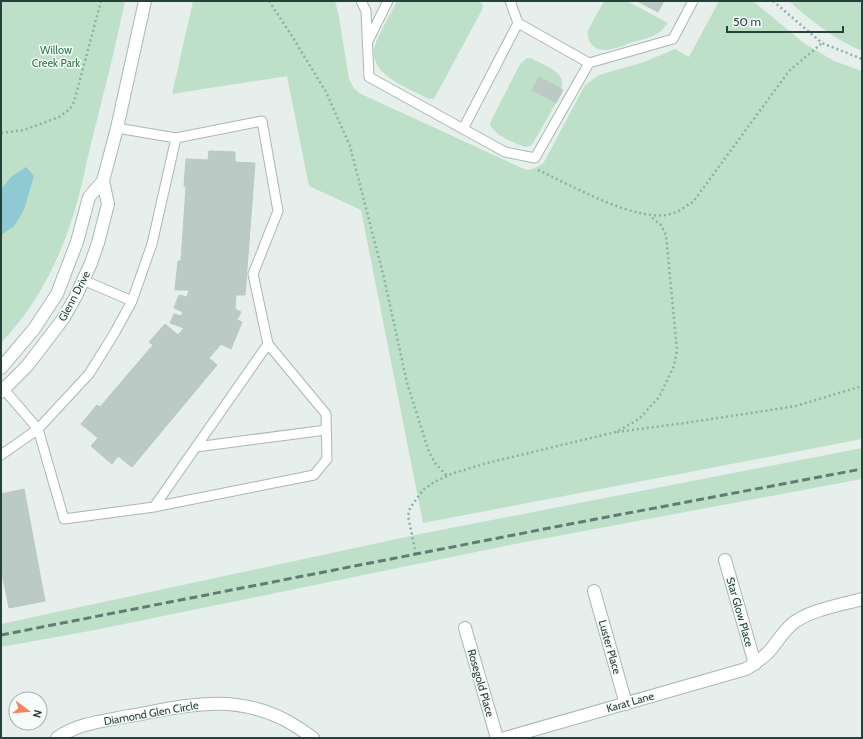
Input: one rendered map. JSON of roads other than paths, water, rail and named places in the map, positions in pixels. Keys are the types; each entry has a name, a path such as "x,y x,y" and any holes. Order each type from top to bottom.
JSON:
{"street":[{"name":"Glenn Drive","path":"1,368 34,329 57,294 77,242 89,197 103,181 117,128 145,1"},
{"name":"Glenn Drive","path":"2,389 27,366 48,339 63,319 84,280 98,243 108,204 103,181"},
{"name":"Star Glow Place","path":"725,560 755,664"},
{"name":"Luster Place","path":"594,591 626,704"},
{"name":"Karat Lane","path":"505,738 735,673 755,664 768,652 785,630 793,623 813,613 862,599"},
{"name":"Rosegold Place","path":"465,628 497,738"},
{"name":"Diamond Glen Circle","path":"57,738 65,732 86,725 191,705 224,703 246,706 267,712 288,721 313,738"}],"lane":[{"path":"361,1 366,11 370,77 505,152 535,158 589,63 673,39 693,1"},
{"path":"368,41 388,1"},
{"path":"510,1 518,23 589,63"},
{"path":"463,129 518,23"},
{"path":"2,389 38,429 64,519 154,507 314,475 327,458 326,414 268,344 253,274 278,211 262,121 176,138 117,128"},
{"path":"1,455 38,429 89,374 114,334 132,301 152,244 176,138"},
{"path":"84,280 132,301"},
{"path":"154,507 268,344"},
{"path":"196,447 326,430"}],"water":[{"path":"26,167 34,176 24,210 14,226 1,235 1,189 12,176"}],"railway":[{"path":"1,635 570,524 862,469"}],"park label":[{"name":"Willow Creek Park","path":"56,56"}]}
